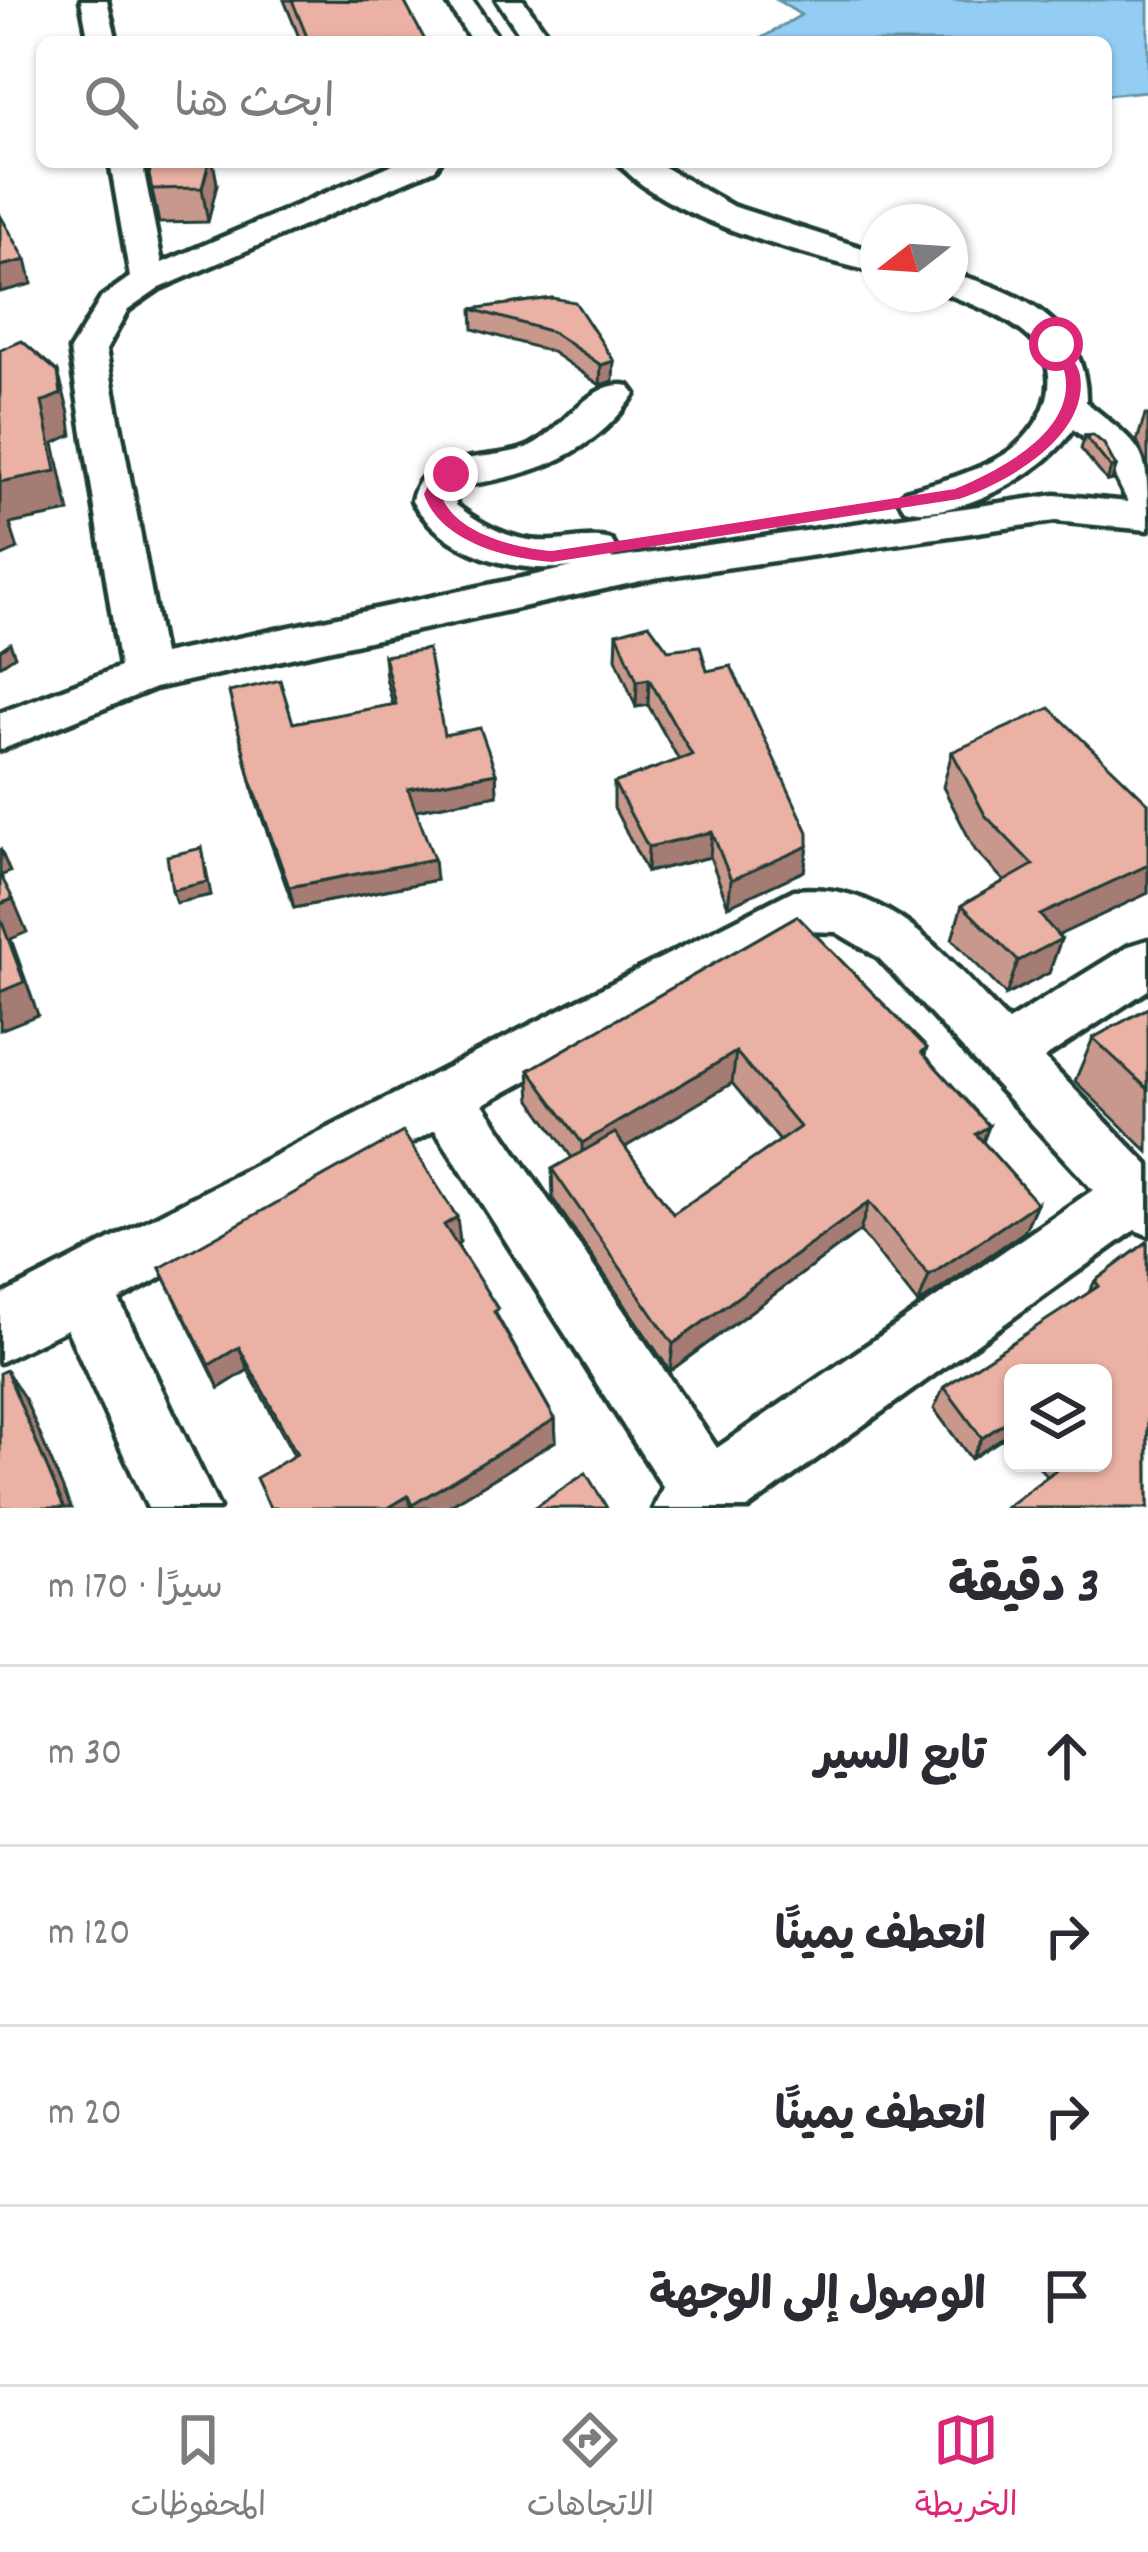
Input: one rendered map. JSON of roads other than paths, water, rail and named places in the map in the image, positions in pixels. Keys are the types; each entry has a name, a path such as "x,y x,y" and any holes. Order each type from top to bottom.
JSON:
{"street":[{"path":"94,0 102,36"},
{"path":"459,0 482,36"},
{"path":"510,0 535,36"},
{"path":"127,168 148,280"},
{"path":"144,675 88,350 114,304 148,280 410,168"},
{"path":"644,168 726,217 764,233 860,258"},
{"path":"616,394 574,440 545,457 451,474 438,481 432,494 438,511 452,525 482,541 525,554 552,556 959,494 1001,475 1055,431 1070,408 1072,374 1056,344 1024,315 968,291"},
{"path":"1070,408 1121,448 1148,502"},
{"path":"0,733 51,708 144,675 257,646 654,564 1055,508 1148,517"},
{"path":"0,1330 794,911 828,906 860,917 897,942 1142,1201 698,1502 445,1096"},
{"path":"1001,1055 1148,962"},
{"path":"81,1289 184,1508"}],"water":[{"path":"777,0 1148,0 1148,91 1112,94 1112,36 765,36 801,15"}]}
